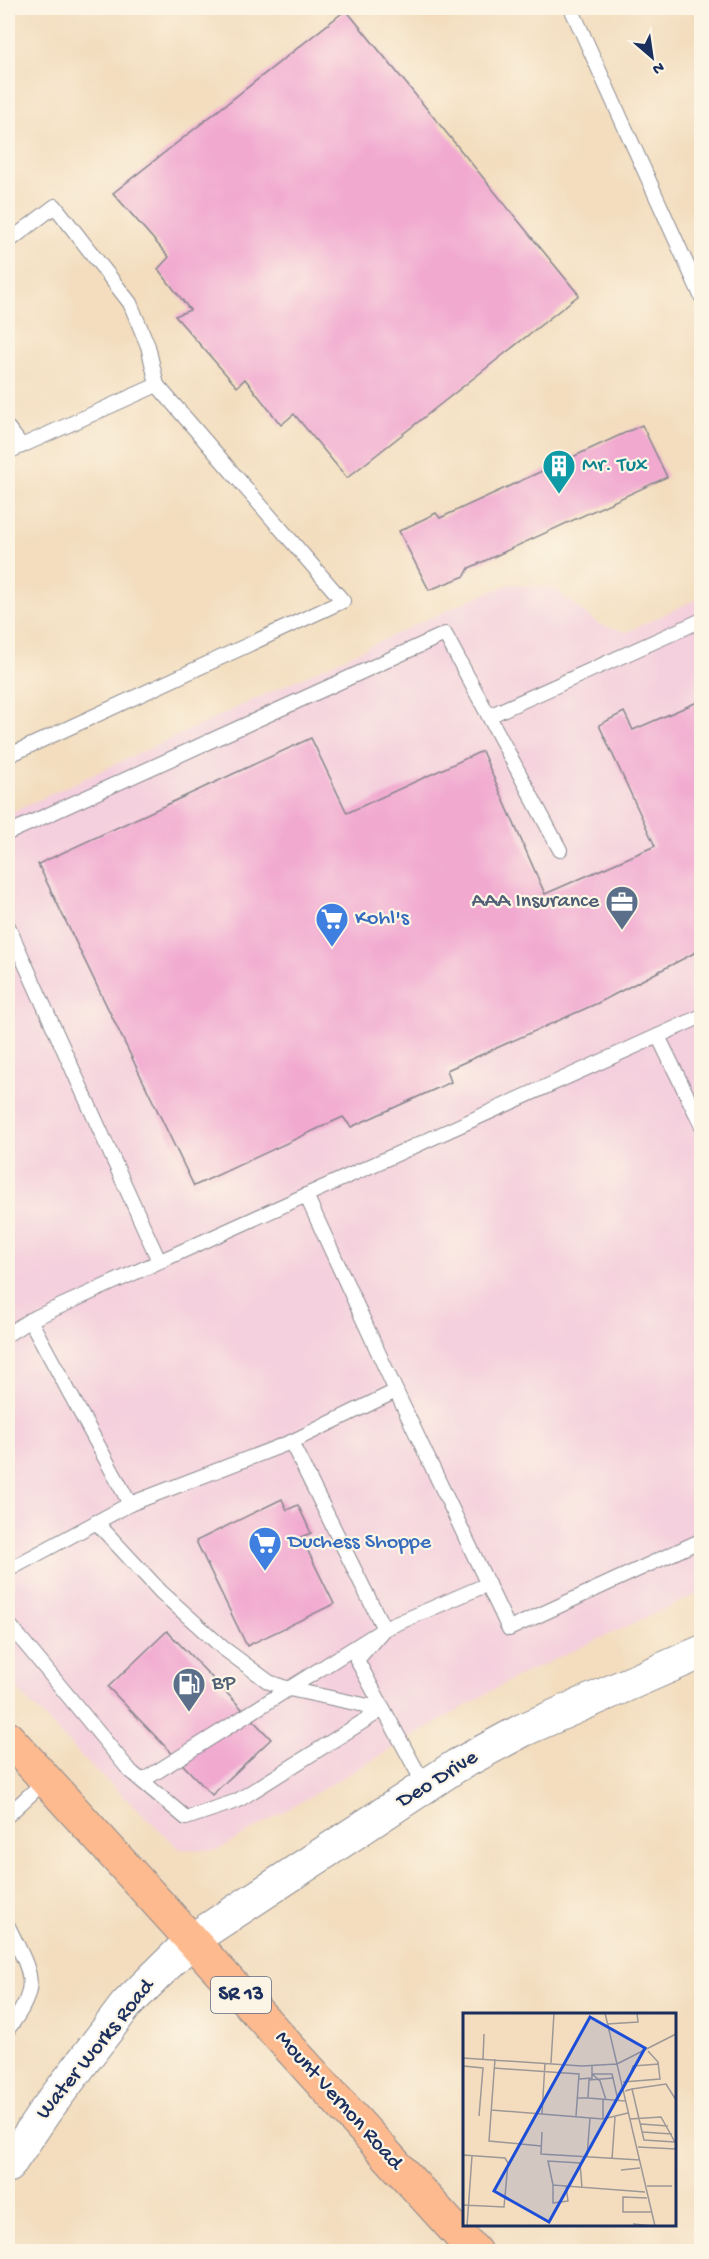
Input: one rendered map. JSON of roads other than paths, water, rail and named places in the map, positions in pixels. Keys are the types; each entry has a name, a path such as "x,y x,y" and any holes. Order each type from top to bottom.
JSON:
{"highway":[{"name":"Mount Vernon Road","path":"8,1738 475,2252"}],"street":[{"name":"Deo Drive","path":"192,1940 456,1766 523,1730 702,1652"},
{"name":"Water Works Road","path":"8,2166 46,2110 126,2005 192,1940"}],"lane":[{"path":"570,8 702,298"},
{"path":"8,242 55,206 130,303 148,346 157,385 344,601 12,754 8,747"},
{"path":"8,452 157,385"},
{"path":"8,428 22,446"},
{"path":"489,716 702,620"},
{"path":"8,833 445,634 560,850"},
{"path":"8,926 159,1261"},
{"path":"8,1334 30,1320 702,1016"},
{"path":"658,1036 702,1126"},
{"path":"306,1195 509,1629 702,1540"},
{"path":"30,1320 130,1504"},
{"path":"8,1570 130,1504 291,1442 396,1391"},
{"path":"291,1442 384,1629"},
{"path":"96,1522 160,1592 223,1648 269,1682 289,1689 383,1709"},
{"path":"142,1781 384,1629 488,1584"},
{"path":"8,1623 130,1771 186,1818 237,1801 383,1709"},
{"path":"384,1629 357,1660 426,1787"},
{"path":"8,1815 46,1780"},
{"path":"8,1926 28,1970 31,1990 19,2014 8,2029"}],"place":[{"name":"Mr. Tux","path":"559,495"},
{"name":"AAA Insurance","path":"622,931"},
{"name":"Kohl's","path":"332,948"},
{"name":"Duchess Shoppe","path":"265,1572"},
{"name":"BP","path":"189,1713"}]}
